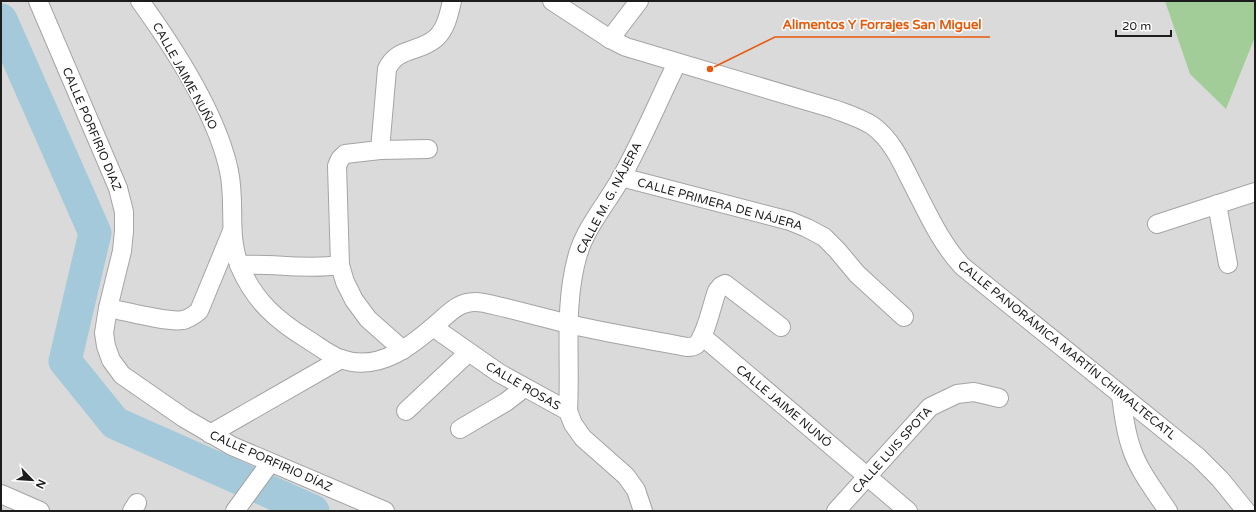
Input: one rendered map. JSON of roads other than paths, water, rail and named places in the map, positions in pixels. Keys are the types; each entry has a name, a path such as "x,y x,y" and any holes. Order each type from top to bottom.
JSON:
{"street":[{"name":"CALLE PORFIRIO DIAZ","path":"38,1 118,188 124,212 122,251 108,308"},
{"name":"CALLE JAIME NUÑO","path":"140,1 155,22 211,118 225,152 230,175 234,250 239,265 251,290 275,317 288,328 341,359 368,362 386,359 403,350 433,327 453,308 465,302 476,302 568,324"},
{"path":"380,150 387,69 391,61 396,56 426,44 436,38 444,28 452,1"},
{"name":"CALLE PANORÁMICA MARTÍN CHIMALTECATL","path":"552,1 610,39 641,53 834,109 856,117 873,126 887,139 897,153 937,231 950,252 962,266 1198,457 1220,479 1246,511"},
{"path":"610,39 639,1"},
{"name":"CALLE M. G. NÁJERA","path":"568,411 570,352 568,324 578,254 586,237 621,177 677,63"},
{"path":"403,350 368,319 351,294 340,265 337,166 345,154 380,150 428,149"},
{"name":"CALLE PRIMERA DE NÁJERA","path":"621,177 790,221 807,228 824,237 857,274 904,317"},
{"path":"1157,224 1255,192"},
{"path":"1217,204 1228,264"},
{"path":"108,308 169,319 182,320 192,317 199,311 202,305 232,230"},
{"path":"239,265 303,268 340,265"},
{"path":"568,324 687,347 694,347 698,344 702,336 717,291 725,284 781,327"},
{"name":"CALLE PORFIRIO DÍAZ","path":"108,308 104,333 106,346 112,360 122,376 210,434 270,463 385,511"},
{"name":"CALLE ROSAS","path":"433,327 468,353 524,388 568,411 573,424 583,438 626,476 636,490 643,511"},
{"name":"CALLE JAIME NUNÓ","path":"702,336 908,511"},
{"path":"406,411 468,353"},
{"path":"210,434 341,359"},
{"path":"460,429 506,402 524,388"},
{"name":"CALLE LUIS SPOTA","path":"836,511 930,406 958,394 974,392 999,398"},
{"path":"1121,395 1125,424 1131,448 1139,466 1168,511"},
{"path":"235,511 270,463"},
{"path":"1,494 40,511"}],"waterway":[{"path":"1,20 95,233 65,361 115,423 313,511"}],"place":[{"name":"Alimentos Y Forrajes San Miguel","path":"710,69"}]}
